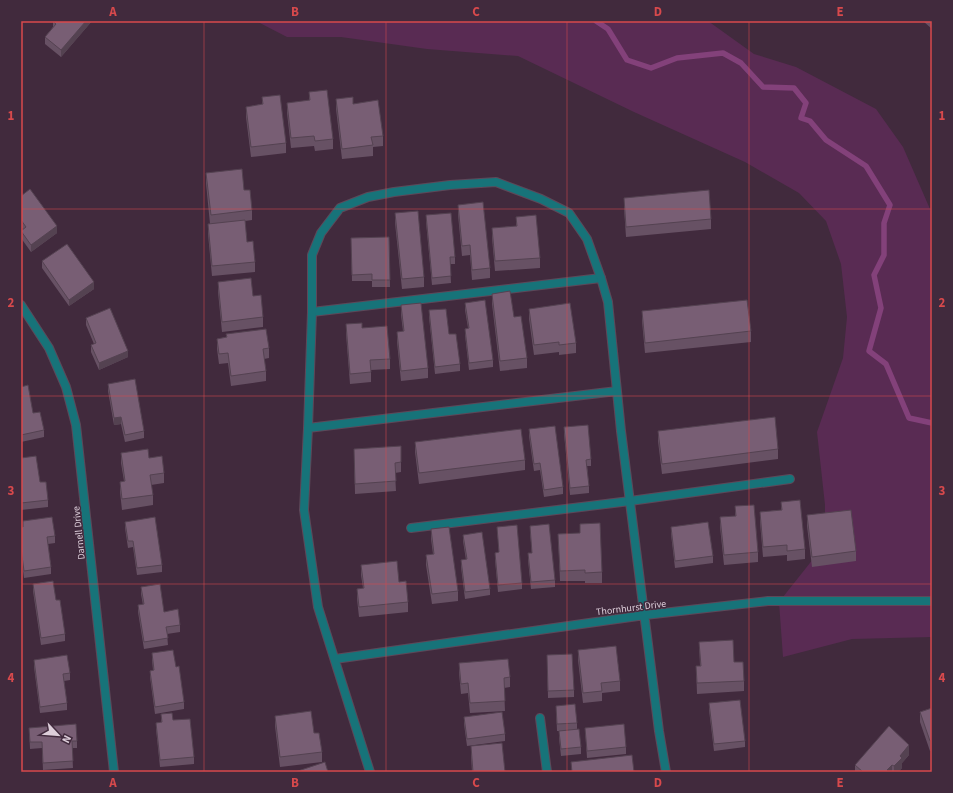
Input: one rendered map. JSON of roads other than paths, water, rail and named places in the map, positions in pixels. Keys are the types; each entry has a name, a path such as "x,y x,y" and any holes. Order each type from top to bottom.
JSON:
{"street":[{"path":"370,772 318,607 304,510 312,312 312,255 321,233 340,208 368,197 394,192 450,185 496,182 541,199 569,213 587,239 608,302 630,501 659,731 666,772"},
{"path":"312,312 601,278"},
{"name":"Darnell Drive","path":"21,305 49,348 66,387 76,425 114,772"},
{"path":"308,428 617,391"},
{"path":"411,528 630,501 790,479"},
{"name":"Thornhurst Drive","path":"335,659 645,615 768,601 932,601"},
{"path":"540,718 547,772"}],"waterway":[{"path":"596,21 608,29 627,60 651,68 677,58 723,53 741,63 763,87 794,88 806,103 801,118 810,121 826,140 866,166 890,205 884,223 884,255 874,275 881,308 869,351 886,364 909,418 932,423"}]}
